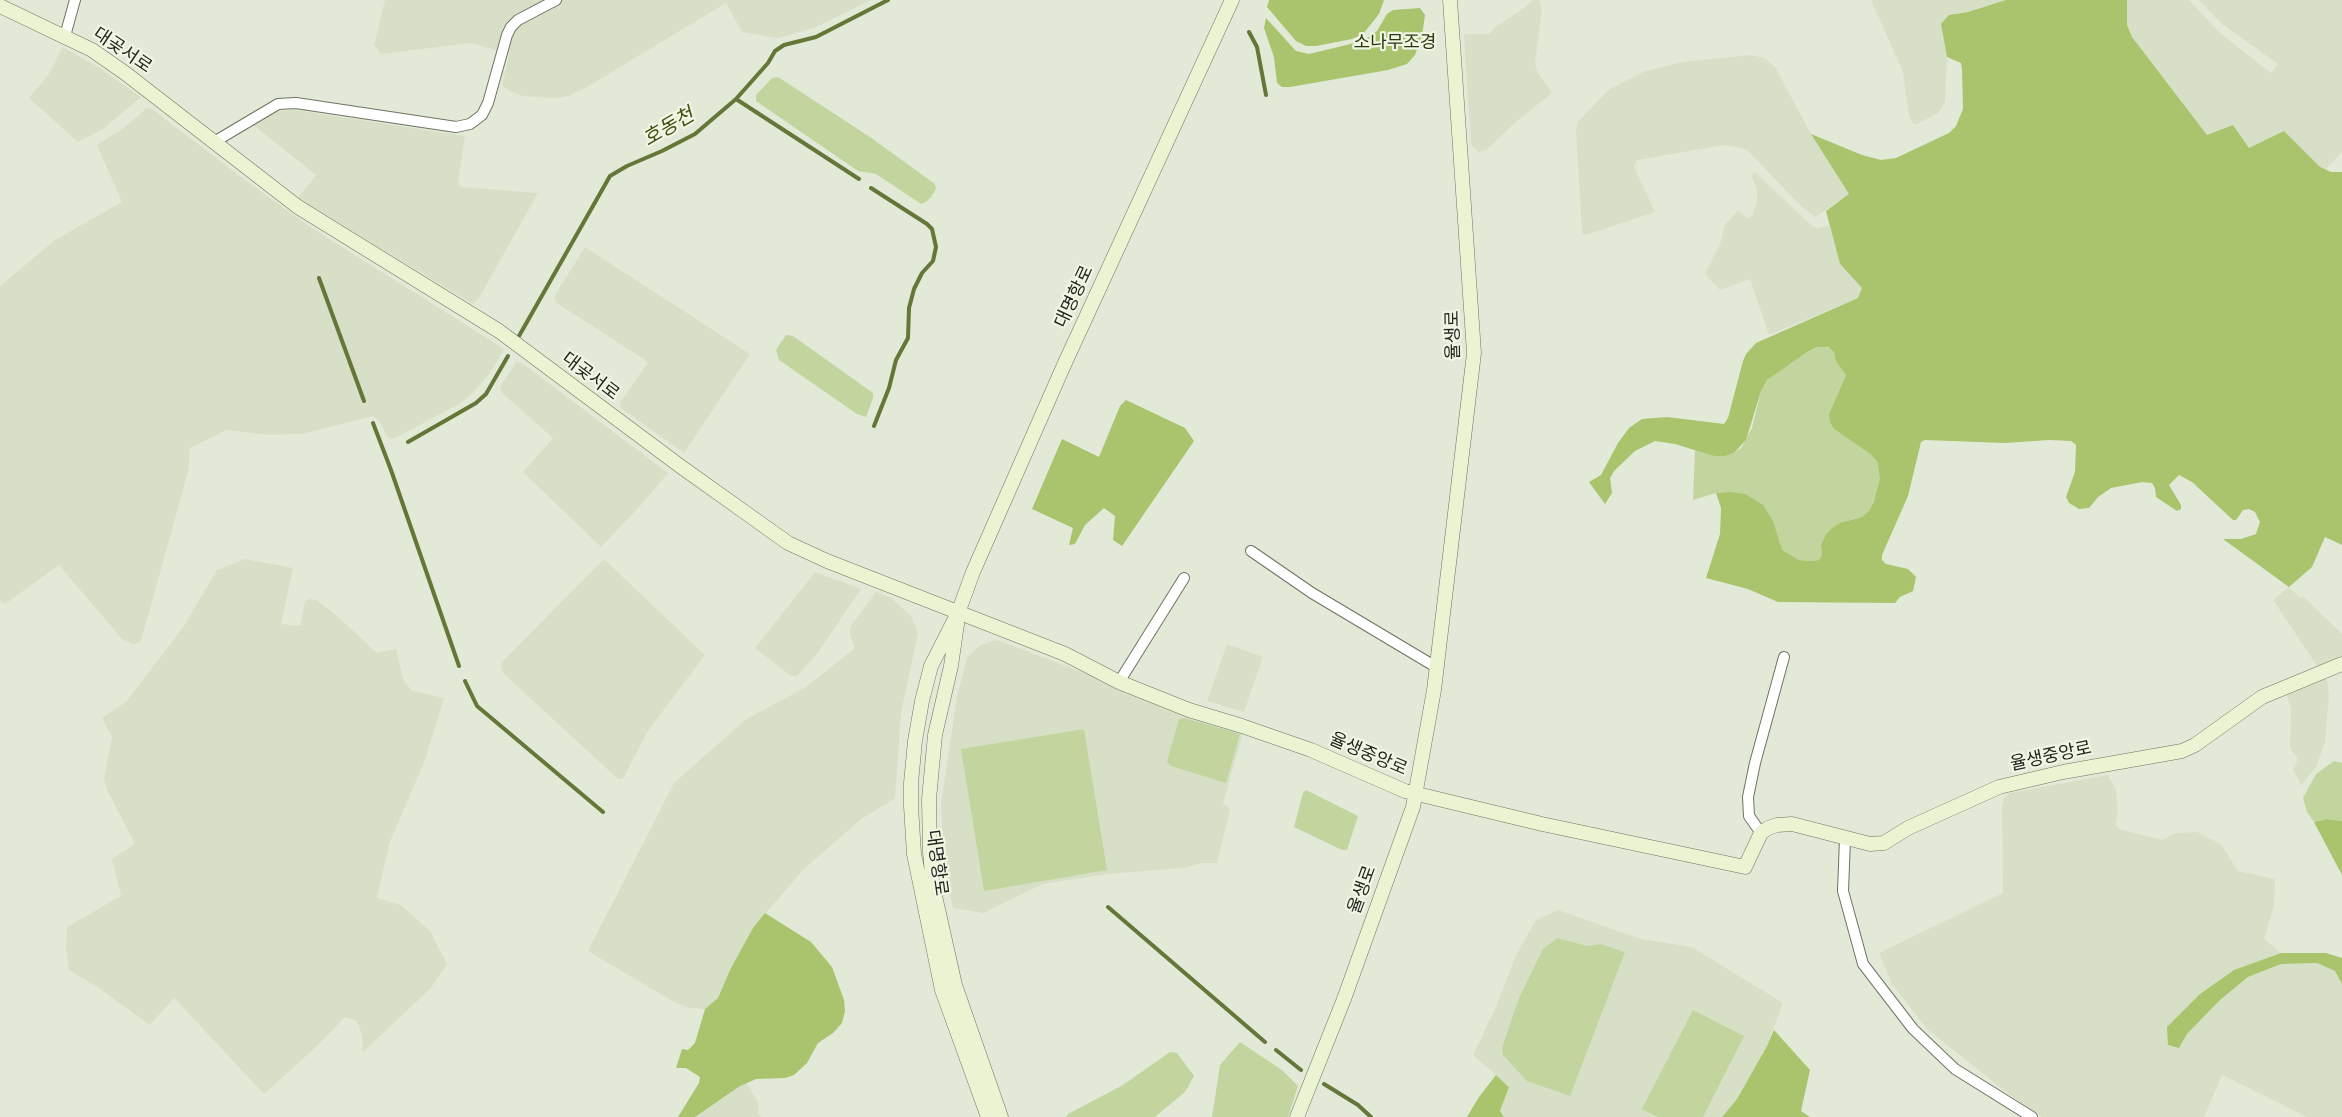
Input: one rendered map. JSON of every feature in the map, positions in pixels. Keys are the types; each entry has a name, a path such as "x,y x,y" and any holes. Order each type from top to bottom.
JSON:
{"street":[{"path":"65,36 75,0"},
{"path":"214,142 278,104 296,103 456,127 470,124 482,115 488,103 507,34 511,27 518,20 556,0"},
{"name":"대명항로","path":"988,1117 942,990 914,854 911,806 915,741 922,701 931,666 958,613 973,572 1064,365 1232,0"},
{"name":"율생로","path":"1297,1117 1344,999 1416,793 1436,667 1474,353 1450,0"},
{"name":"대곶서로","path":"0,6 92,50 125,72 298,207 499,331 708,487 788,543 958,613"},
{"path":"1251,551 1312,593 1436,667"},
{"path":"1119,682 1184,578"},
{"name":"대명항로","path":"958,613 951,666 938,717 932,757 929,799 930,852 933,886 955,985 1001,1117"},
{"name":"율생중앙로","path":"958,613 1065,654 1119,682 1189,710 1304,747 1401,790 1542,824 1745,867 1761,833 1777,825 1792,824 1870,844 1884,843 1908,828 1999,787 2063,772 2182,751 2195,745 2262,697 2342,664"},
{"path":"1761,833 1749,816 1748,797 1784,657"},
{"path":"1845,838 1843,891 1863,964 1913,1029 1955,1070 2032,1117"}],"shaded area":[{"path":"385,0 871,0 814,28 778,38 742,32 726,3 587,87 568,96 554,98 522,96 502,86 509,54 471,43 381,54 374,45"},
{"path":"1533,0 1539,0 1542,9 1535,63 1537,71 1552,93 1486,150 1479,152 1471,144 1464,34 1490,34 1495,27"},
{"path":"1871,0 2006,0 1968,12 1957,13 1941,24 1947,57 1945,102 1938,113 1915,125 1909,117 1903,72"},
{"path":"2127,0 2189,0 2220,33 2271,73 2278,64 2222,24 2199,0 2342,0 2342,152 2325,170 2207,135 2132,37 2127,25"},
{"path":"63,47 98,67 141,97 103,129 78,142 29,98 48,75"},
{"path":"1750,55 1765,58 1775,67 1811,134 1850,194 1815,217 1800,205 1749,152 1742,148 1724,145 1637,160 1635,169 1655,212 1586,235 1582,233 1576,129 1578,122 1593,106 1610,89 1645,71 1683,62"},
{"path":"147,108 152,109 312,228 504,349 492,370 472,394 459,404 393,439 387,437 379,421 373,416 303,434 268,435 227,430 190,448 188,472 142,637 139,642 133,644 122,639 59,565 5,604 0,601 0,286 55,240 122,202 97,145 125,127"},
{"path":"295,110 465,136 458,183 460,187 538,193 479,298 473,304 298,198 316,175 252,124 279,111"},
{"path":"1755,172 1812,226 1817,228 1829,225 1840,264 1862,288 1858,298 1769,335 1750,279 1720,290 1705,274 1720,244 1725,225 1738,210 1747,218 1752,216 1757,203 1757,189 1751,175"},
{"path":"585,247 750,354 684,453 621,408 620,403 648,362 557,303 554,298"},
{"path":"516,362 522,363 668,473 601,547 523,472 553,438 502,393 500,387"},
{"path":"245,559 293,568 281,624 300,626 305,602 309,599 316,600 377,653 396,649 403,679 412,691 444,698 425,760 389,844 377,898 401,905 430,931 447,964 431,988 363,1052 362,1035 357,1021 345,1017 264,1094 174,998 150,1025 96,986 69,970 66,946 67,927 121,896 112,859 135,844 107,790 104,779 112,737 102,718 126,702 184,626 217,570"},
{"path":"604,559 705,655 647,732 623,779 618,779 504,674 501,668 502,662"},
{"path":"815,572 861,589 817,654 797,676 791,676 755,648"},
{"path":"2289,587 2300,598 2303,596 2342,634 2342,663 2326,670 2329,695 2325,742 2316,767 2301,786 2293,769 2298,759 2290,748 2291,708 2284,687 2321,672 2273,600"},
{"path":"876,592 890,597 911,616 918,633 901,713 895,798 860,820 803,870 753,928 718,998 705,1009 689,1008 674,1002 588,951 674,783 745,720 806,687 855,648 850,636 850,627"},
{"path":"997,640 1243,733 1223,803 1230,809 1217,863 1107,874 1043,884 983,913 953,908 944,863 941,805 957,696 967,658 980,645"},
{"path":"1227,644 1263,657 1244,712 1207,701"},
{"path":"2108,775 2116,790 2118,811 2116,824 2119,829 2162,840 2176,833 2197,832 2221,844 2238,871 2275,879 2274,906 2264,939 2281,953 2234,970 2200,994 2179,1048 2187,1034 2220,1000 2248,977 2281,964 2317,963 2335,971 2342,984 2342,1117 2307,1117 2222,1075 2204,1117 2042,1117 2010,1095 1928,1030 1892,984 1879,953 2003,893 2002,805 2004,798 2010,793"},
{"path":"1558,910 1641,939 1692,947 1783,1003 1767,1046 1737,1099 1722,1117 1504,1117 1500,1111 1509,1086 1473,1055 1496,1007 1516,955 1536,920"},
{"path":"746,1082 759,1104 758,1113 761,1117 695,1117"}],"green space":[{"name":"소나무조경","path":"1269,0 1384,0 1379,14 1363,34 1352,39 1306,46 1296,41 1267,7"},
{"path":"2006,0 2127,0 2127,25 2132,37 2207,135 2233,125 2249,148 2284,131 2320,167 2331,172 2342,172 2342,545 2325,537 2312,567 2289,587 2223,539 2241,539 2256,534 2260,522 2255,512 2249,509 2243,510 2236,520 2233,520 2192,482 2179,475 2169,485 2181,505 2181,509 2177,511 2156,497 2152,483 2142,482 2111,488 2098,497 2089,508 2079,509 2069,503 2066,497 2075,472 2076,445 2071,441 2049,440 2005,443 1925,440 1921,442 1908,496 1882,555 1882,560 1886,564 1908,569 1916,577 1913,591 1900,597 1895,603 1778,602 1748,589 1706,578 1720,534 1721,508 1716,493 1745,494 1763,505 1773,521 1782,550 1799,560 1819,560 1822,555 1821,545 1832,528 1840,523 1862,517 1869,511 1880,479 1877,461 1834,429 1830,422 1829,414 1846,375 1836,361 1834,352 1828,347 1818,347 1807,352 1767,380 1761,391 1746,440 1734,453 1714,456 1675,444 1655,441 1635,451 1615,470 1610,478 1612,493 1605,504 1589,482 1601,475 1618,443 1629,428 1642,419 1667,417 1724,424 1728,418 1743,361 1756,343 1858,298 1862,288 1840,264 1826,211 1849,194 1811,134 1862,155 1881,160 1896,158 1949,133 1956,126 1963,109 1962,69 1961,63 1947,57 1941,24 1949,15 1968,12"},
{"name":"소나무조경","path":"1420,8 1425,15 1422,36 1415,55 1407,64 1388,70 1290,87 1282,87 1277,83 1274,57 1264,28 1266,18 1296,51 1309,54 1363,41 1377,31 1387,14 1393,10"},
{"path":"778,77 870,137 935,184 936,189 931,197 921,204 876,174 858,171 756,101 756,95 772,78"},
{"path":"786,335 793,336 873,393 866,417 857,414 779,360 776,350"},
{"path":"1822,346 1832,349 1846,375 1829,414 1834,429 1877,461 1880,479 1878,491 1869,511 1862,517 1847,521 1825,536 1821,545 1822,555 1819,560 1811,561 1799,560 1782,551 1730,492 1716,493 1693,500 1695,450 1714,456 1734,453 1741,448 1752,428 1761,391 1767,380 1790,362"},
{"path":"1126,400 1185,428 1194,441 1122,546 1113,540 1115,516 1104,508 1085,525 1075,544 1069,545 1073,528 1032,509 1062,439 1099,457 1120,406"},
{"path":"1185,718 1240,734 1226,783 1171,766 1167,761 1179,719"},
{"path":"1084,729 1107,870 984,891 961,749"},
{"path":"2334,761 2342,763 2342,821 2327,819 2314,822 2307,812 2303,798 2316,774"},
{"path":"1306,790 1358,816 1347,850 1342,850 1294,827 1303,793"},
{"path":"2327,819 2342,821 2342,875 2314,822"},
{"path":"765,913 811,942 832,967 844,1000 845,1011 842,1023 833,1033 818,1043 807,1063 794,1075 785,1078 756,1079 740,1086 695,1117 678,1117 699,1083 700,1077 686,1068 676,1068 682,1049 688,1050 695,1043 705,1009 718,998 753,928"},
{"path":"1557,938 1587,946 1601,944 1625,952 1570,1096 1527,1081 1503,1055 1502,1048 1519,998 1543,949"},
{"path":"2281,953 2326,953 2342,958 2342,984 2335,971 2317,963 2281,964 2248,977 2220,1000 2187,1034 2179,1048 2168,1045 2167,1027 2200,994 2234,970"},
{"path":"1693,1010 1744,1036 1703,1117 1658,1117 1642,1109"},
{"path":"1774,1030 1810,1070 1801,1111 1810,1117 1722,1117 1737,1099"},
{"path":"1240,1042 1282,1070 1298,1086 1288,1117 1212,1117 1220,1065"},
{"path":"1170,1052 1177,1053 1194,1076 1185,1092 1155,1117 1066,1117 1123,1085"},
{"path":"1496,1075 1509,1087 1500,1111 1504,1117 1467,1117 1479,1097"}],"waterway":[{"name":"호동천","path":"519,336 610,176 695,134 736,99 768,63 775,51 784,45 816,37 888,0"},
{"path":"1249,32 1257,47 1266,95"},
{"path":"736,99 859,179"},
{"path":"871,188 927,224 932,229 936,247 933,261 922,273 914,289 909,308 908,338 896,360 889,388 874,426"},
{"path":"319,278 364,401"},
{"name":"호동천","path":"408,442 476,403 486,394 508,356"},
{"path":"373,423 459,666"},
{"path":"465,681 477,706 603,812"},
{"path":"1108,907 1265,1042"},
{"path":"1276,1050 1301,1070"},
{"path":"1324,1084 1358,1105 1371,1117"}]}
